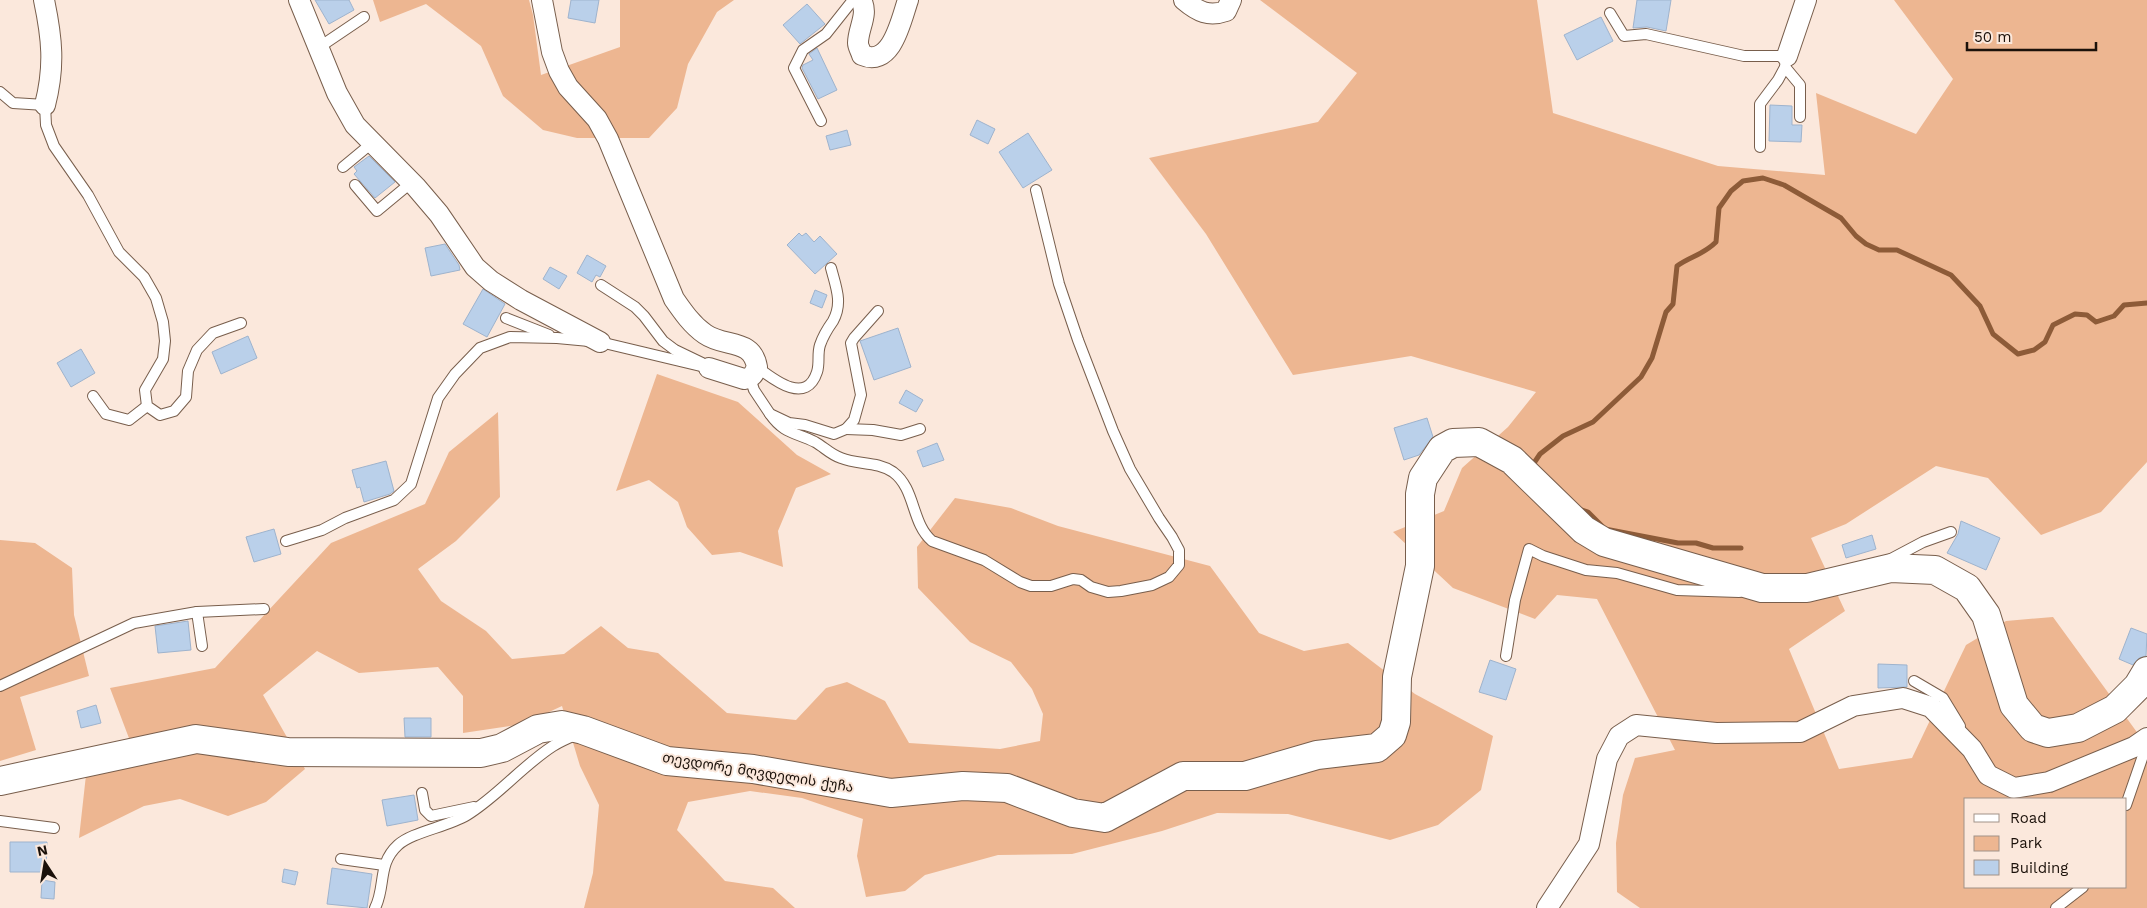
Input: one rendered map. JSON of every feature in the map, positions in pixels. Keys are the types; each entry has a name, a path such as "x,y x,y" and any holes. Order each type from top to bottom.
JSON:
{"street":[{"path":"44,0 51,29 53,58 44,105"},
{"path":"299,0 337,93 355,125 412,182 439,214 475,267 491,281 559,322 600,342"},
{"path":"542,0 548,22 552,52 558,71 568,87 597,119 608,138 674,299 685,316 704,334 716,341 744,346 751,352 753,372 744,379 709,368"},
{"path":"548,22 559,0"},
{"path":"861,0 864,13 858,44 862,55 870,58 880,56 889,48 908,0"},
{"path":"1184,0 1202,13 1215,15 1226,11 1231,0"},
{"path":"1786,61 1806,0"},
{"name":"თევდორე მღვდელის ქუჩა","path":"0,780 196,739 288,752 481,753 502,748 538,729 562,725 583,730 667,761 754,769 891,793 963,786 1007,788 1073,813 1105,818 1183,776 1245,776 1317,755 1377,748 1392,735 1396,722 1397,677 1420,566 1420,494 1422,478 1442,450 1453,443 1479,442 1512,460 1584,530 1604,542 1762,588 1807,588 1891,568 1935,570 1967,588 1986,615 2014,705 2033,728 2048,733 2078,728 2115,709 2138,686 2147,671"},
{"path":"1547,908 1589,844 1607,759 1619,736 1636,725 1716,733 1800,732 1854,706 1903,698 1931,706 1972,749 1988,775 2014,788 2049,782 2134,747 2147,738"}],"lane":[{"path":"820,121 794,68 804,50 826,34 852,0"},
{"path":"1610,12 1624,36 1646,34 1744,56 1786,61"},
{"path":"318,48 364,17"},
{"path":"1786,61 1800,85 1800,117"},
{"path":"1760,147 1760,104 1786,61"},
{"path":"0,92 14,103 44,105 46,125 54,146 88,195 119,252 144,277 156,298 163,322 165,341 163,359 145,390 147,406 160,415 174,411 186,397 188,371 197,350 214,333 241,323"},
{"path":"343,167 372,144"},
{"path":"355,186 377,212 412,182"},
{"path":"831,268 839,305 820,345 818,369 814,379 807,386 798,388 784,387 753,372 754,390 778,425 788,432 816,442 842,459 878,464 891,471 901,478 910,493 918,521 932,541 984,560 1020,582 1031,586 1050,586 1073,579 1081,580 1091,587 1108,592 1152,586 1169,577 1179,566 1179,550 1130,470 1113,431 1059,284 1036,190"},
{"path":"601,284 635,307 663,341 709,368"},
{"path":"846,429 854,420 861,395 852,343 854,338 878,311"},
{"path":"506,318 557,338"},
{"path":"286,542 322,530 345,518 394,500 411,484 438,398 456,374 480,348 510,337 557,338 600,342 709,368"},
{"path":"93,396 106,414 130,420 147,406"},
{"path":"770,414 779,420 805,425 834,434 846,429 873,430 901,435 920,429"},
{"path":"1868,574 1923,542 1952,532"},
{"path":"1506,656 1515,600 1529,549 1543,556 1586,570 1617,573 1677,590 1737,592 1762,588"},
{"path":"0,686 134,623 196,612 264,609"},
{"path":"196,612 202,646"},
{"path":"1914,681 1943,698 1972,749"},
{"path":"374,908 378,902 384,865 397,846 409,838 455,821 478,807 553,746 583,730"},
{"path":"2127,803 2147,744"},
{"path":"422,794 425,810 431,816 478,807"},
{"path":"0,821 54,828"},
{"path":"341,859 384,865"},
{"path":"2056,908 2082,888"},
{"path":"2069,908 2082,888"}],"green space":[{"path":"373,0 529,0 533,15 541,75 620,47 620,0 734,0 717,12 688,64 677,108 649,138 577,138 543,130 503,96 481,46 426,4 380,22"},
{"path":"1260,0 1537,0 1553,113 1718,166 1825,175 1816,93 1916,134 1953,79 1894,0 2147,0 2147,462 2101,512 2041,535 1988,478 1936,466 1846,524 1811,538 1845,611 1789,649 1839,769 1912,758 1966,645 2006,621 2053,617 2147,746 2147,908 1640,908 1617,892 1616,843 1623,795 1635,758 1675,750 1597,599 1557,595 1535,619 1453,588 1393,532 1444,511 1462,468 1508,427 1536,392 1411,356 1293,375 1206,234 1149,158 1318,122 1357,73"},
{"path":"657,374 738,402 797,455 831,474 796,488 778,531 783,567 740,552 712,555 687,527 678,502 649,480 616,491"},
{"path":"498,412 500,497 456,541 418,569 441,601 486,631 512,659 564,654 601,626 628,648 658,653 727,713 796,720 826,688 847,682 885,701 909,743 1000,749 1040,741 1043,714 1032,689 1011,662 970,642 918,588 917,547 955,498 1011,508 1058,526 1210,566 1259,633 1304,651 1348,643 1415,694 1493,736 1481,790 1438,825 1390,840 1288,814 1217,813 1162,831 1072,854 998,855 925,875 905,891 866,897 857,856 863,819 802,798 750,791 688,802 677,830 725,881 773,888 795,908 584,908 593,873 599,805 580,766 562,706 523,724 463,733 463,696 438,667 359,673 317,651 263,695 305,769 266,802 228,816 180,799 144,806 79,838 86,775 138,762 110,688 215,668 331,543 425,504 449,452"},
{"path":"0,540 35,543 72,568 74,615 89,676 20,697 36,750 0,761"}],"building":[{"path":"315,0 349,0 354,10 329,24"},
{"path":"571,0 599,0 595,23 568,18"},
{"path":"1637,0 1671,0 1666,31 1647,27 1633,28"},
{"path":"807,4 825,24 800,44 783,25"},
{"path":"1601,17 1613,41 1577,60 1564,35"},
{"path":"817,48 837,90 818,99 802,68 803,65 813,60 809,54"},
{"path":"1770,105 1792,106 1792,125 1802,125 1801,142 1769,141"},
{"path":"977,120 995,129 988,144 970,135"},
{"path":"847,130 851,145 830,150 826,136"},
{"path":"1028,133 1052,170 1023,188 999,152"},
{"path":"369,156 395,182 375,198 354,174 357,171 354,167"},
{"path":"799,233 802,236 806,233 814,242 820,236 837,254 815,274 787,245"},
{"path":"445,244 459,265 460,270 431,276 425,248"},
{"path":"587,255 606,266 600,277 596,275 592,282 577,273"},
{"path":"550,267 567,276 559,289 543,279"},
{"path":"483,289 505,304 487,337 463,324"},
{"path":"815,290 827,295 822,308 810,303"},
{"path":"898,328 911,367 874,380 860,341"},
{"path":"248,336 257,358 221,374 212,352"},
{"path":"81,349 95,373 71,387 57,363"},
{"path":"906,390 923,400 916,412 899,403"},
{"path":"1427,418 1433,437 1419,455 1404,460 1394,428"},
{"path":"937,443 944,460 923,467 917,451"},
{"path":"386,461 394,491 364,502 360,487 357,488 352,470"},
{"path":"1961,521 2000,538 1986,570 1947,553 1958,534"},
{"path":"274,529 281,554 254,562 246,537"},
{"path":"1872,535 1876,549 1846,558 1842,545"},
{"path":"188,621 191,650 158,653 155,626"},
{"path":"2131,628 2147,634 2146,656 2139,658 2133,665 2119,659"},
{"path":"1490,660 1516,669 1506,700 1479,692"},
{"path":"1878,664 1907,665 1907,687 1878,688"},
{"path":"96,705 101,723 81,728 77,711"},
{"path":"404,718 431,718 431,737 405,737"},
{"path":"414,795 418,820 387,826 382,800"},
{"path":"10,842 47,842 46,872 10,872"},
{"path":"332,868 372,874 367,908 327,904"},
{"path":"284,869 298,872 295,885 282,882"},
{"path":"42,880 55,882 54,899 41,898"}],"waterway":[{"path":"1536,469 1534,463 1540,454 1563,436 1593,422 1641,377 1652,358 1666,312 1673,304 1677,266 1706,250 1716,242 1719,208 1731,191 1743,181 1763,178 1784,185 1841,218 1856,236 1866,244 1879,250 1897,250 1951,275 1980,306 1993,334 2018,354 2034,350 2045,342 2053,325 2075,314 2087,315 2096,322 2114,316 2124,305 2147,303"},
{"path":"1579,509 1588,512 1605,529 1678,543 1696,543 1713,548 1741,548"}]}
